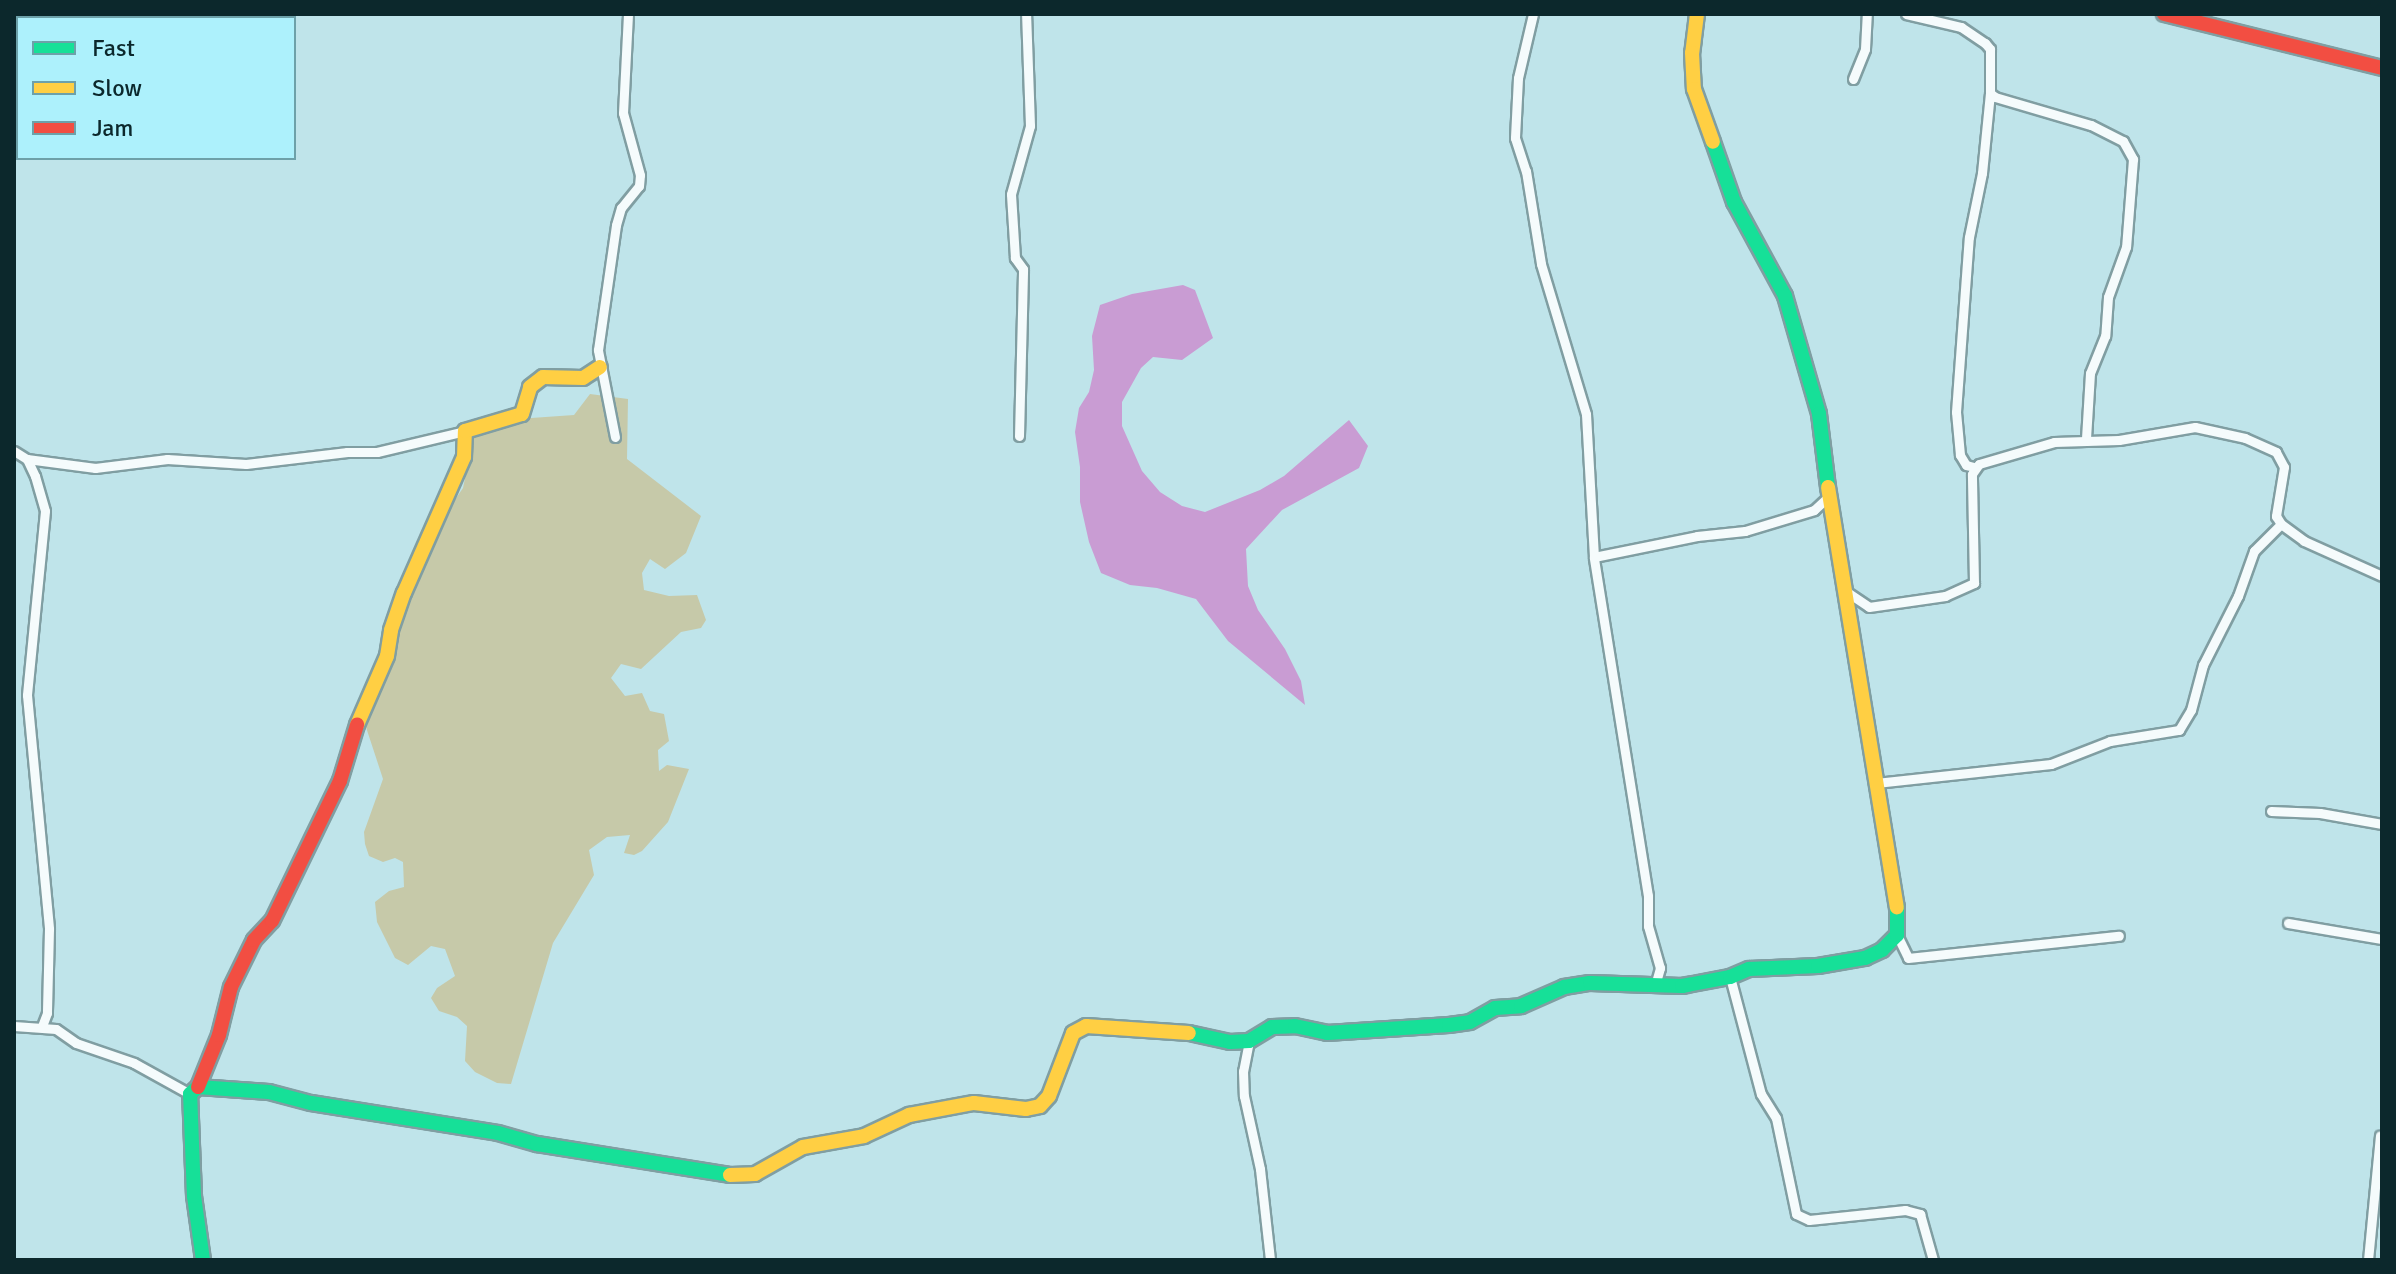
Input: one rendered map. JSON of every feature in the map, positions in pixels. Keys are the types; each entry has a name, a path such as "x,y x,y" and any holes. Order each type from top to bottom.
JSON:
{"main road":[{"path":"194,1090 269,1092 311,1103 498,1133 617,1159 740,1177 755,1174 803,1147 864,1136 909,1115 974,1103 1026,1109 1040,1106 1049,1096 1073,1033 1086,1026 1206,1034 1230,1042 1249,1041 1272,1027 1295,1026 1327,1033 1449,1025 1470,1022 1495,1008 1521,1006 1564,987 1590,983 1656,982 1682,986 1730,977 1749,969 1818,966 1865,958 1882,950 1897,935 1897,908 1829,496 1819,414 1785,296 1734,202 1694,89 1692,53 1697,14"},
{"path":"2164,14 2382,68"},
{"path":"203,1260 194,1196 194,1090 219,1035 231,987 254,940 272,921 340,781 360,714 387,656 391,630 404,593 464,457 465,431 522,414 530,387 543,377 583,378 600,367"}],"street":[{"path":"615,437 598,350 616,225 621,208 639,186 640,175 623,113 628,14"},
{"path":"1019,436 1023,269 1015,258 1011,194 1030,126 1026,14"},
{"path":"1533,14 1518,78 1515,138 1526,171 1541,264 1586,414 1594,557 1648,896 1648,926 1660,968 1656,982"},
{"path":"1853,79 1865,49 1867,14"},
{"path":"1906,14 1961,27 1990,49 1990,93 1982,173 1969,237 1956,412 1960,455 1966,465 1974,467 2054,442 2119,440 2195,427 2259,442 2276,452 2284,467 2276,516 2281,524 2304,541 2382,576"},
{"path":"1990,93 2005,102 2091,125 2123,141 2133,159 2126,247 2108,297 2105,336 2090,373 2086,439"},
{"path":"14,451 27,459 95,468 167,459 246,464 347,452 377,452 465,431"},
{"path":"27,459 45,511 35,642 27,684 36,823 49,929 47,1013 42,1026"},
{"path":"1844,590 1869,607 1945,596 1974,583 1974,467"},
{"path":"1594,557 1697,536 1745,531 1814,510 1829,496"},
{"path":"1876,783 2051,764 2110,741 2179,730 2191,710 2203,665 2238,596 2254,551 2281,524"},
{"path":"2271,811 2320,813 2382,824"},
{"path":"2288,923 2382,939"},
{"path":"1897,935 1908,958 2119,936"},
{"path":"1730,977 1761,1094 1776,1118 1796,1214 1809,1220 1905,1210 1920,1214 1933,1260"},
{"path":"14,1026 56,1029 76,1043 134,1063 194,1090"},
{"path":"1249,1041 1243,1071 1244,1096 1260,1169 1270,1260"},
{"path":"2368,1260 2380,1136"}],"green space":[{"path":"590,394 628,399 627,459 701,516 686,553 665,569 650,559 642,573 644,590 669,596 697,595 706,620 701,628 681,632 641,669 621,664 611,678 625,696 642,693 650,711 664,714 669,741 658,750 659,771 667,765 689,769 668,822 642,851 634,855 624,853 630,835 607,837 589,850 594,875 553,943 511,1084 497,1083 475,1072 465,1061 467,1026 457,1017 439,1011 431,998 437,988 455,976 445,949 431,946 408,965 395,958 377,922 375,902 389,891 404,887 403,862 395,858 383,862 369,856 365,844 364,832 383,779 363,718 391,659 397,622 441,520 463,488 469,459 468,435 517,419 574,415"}],"shaded area":[{"path":"1183,285 1195,290 1213,338 1182,360 1153,357 1141,368 1122,402 1122,426 1142,471 1160,492 1182,506 1205,512 1260,490 1284,476 1349,420 1368,446 1359,468 1282,510 1246,549 1248,586 1258,610 1285,649 1301,681 1305,705 1228,641 1196,599 1157,588 1130,585 1101,573 1089,542 1080,502 1080,467 1075,432 1079,408 1089,392 1094,370 1092,336 1100,305 1132,294"}],"traffic: fast":[{"path":"1713,142 1734,202 1785,296 1819,414 1828,487"},
{"path":"1189,1033 1230,1042 1249,1041 1272,1027 1295,1026 1327,1033 1449,1025 1470,1022 1495,1008 1521,1006 1564,987 1590,983 1682,986 1730,977 1749,969 1818,966 1865,958 1882,950 1897,935 1897,907"},
{"path":"203,1260 194,1196 190,1094 198,1087 269,1092 311,1103 498,1133 537,1144 730,1175"}],"traffic: slow":[{"path":"1697,14 1692,53 1694,89 1713,142"},
{"path":"357,725 387,656 391,630 404,593 464,457 465,431 522,414 530,387 543,377 583,378 600,367"},
{"path":"1828,487 1897,907"},
{"path":"730,1175 755,1174 803,1147 864,1136 909,1115 974,1103 1026,1109 1040,1106 1049,1096 1073,1033 1086,1026 1189,1033"}],"traffic: jam":[{"path":"2164,14 2382,68"},
{"path":"198,1087 219,1035 231,987 254,940 272,921 340,781 357,725"}]}
